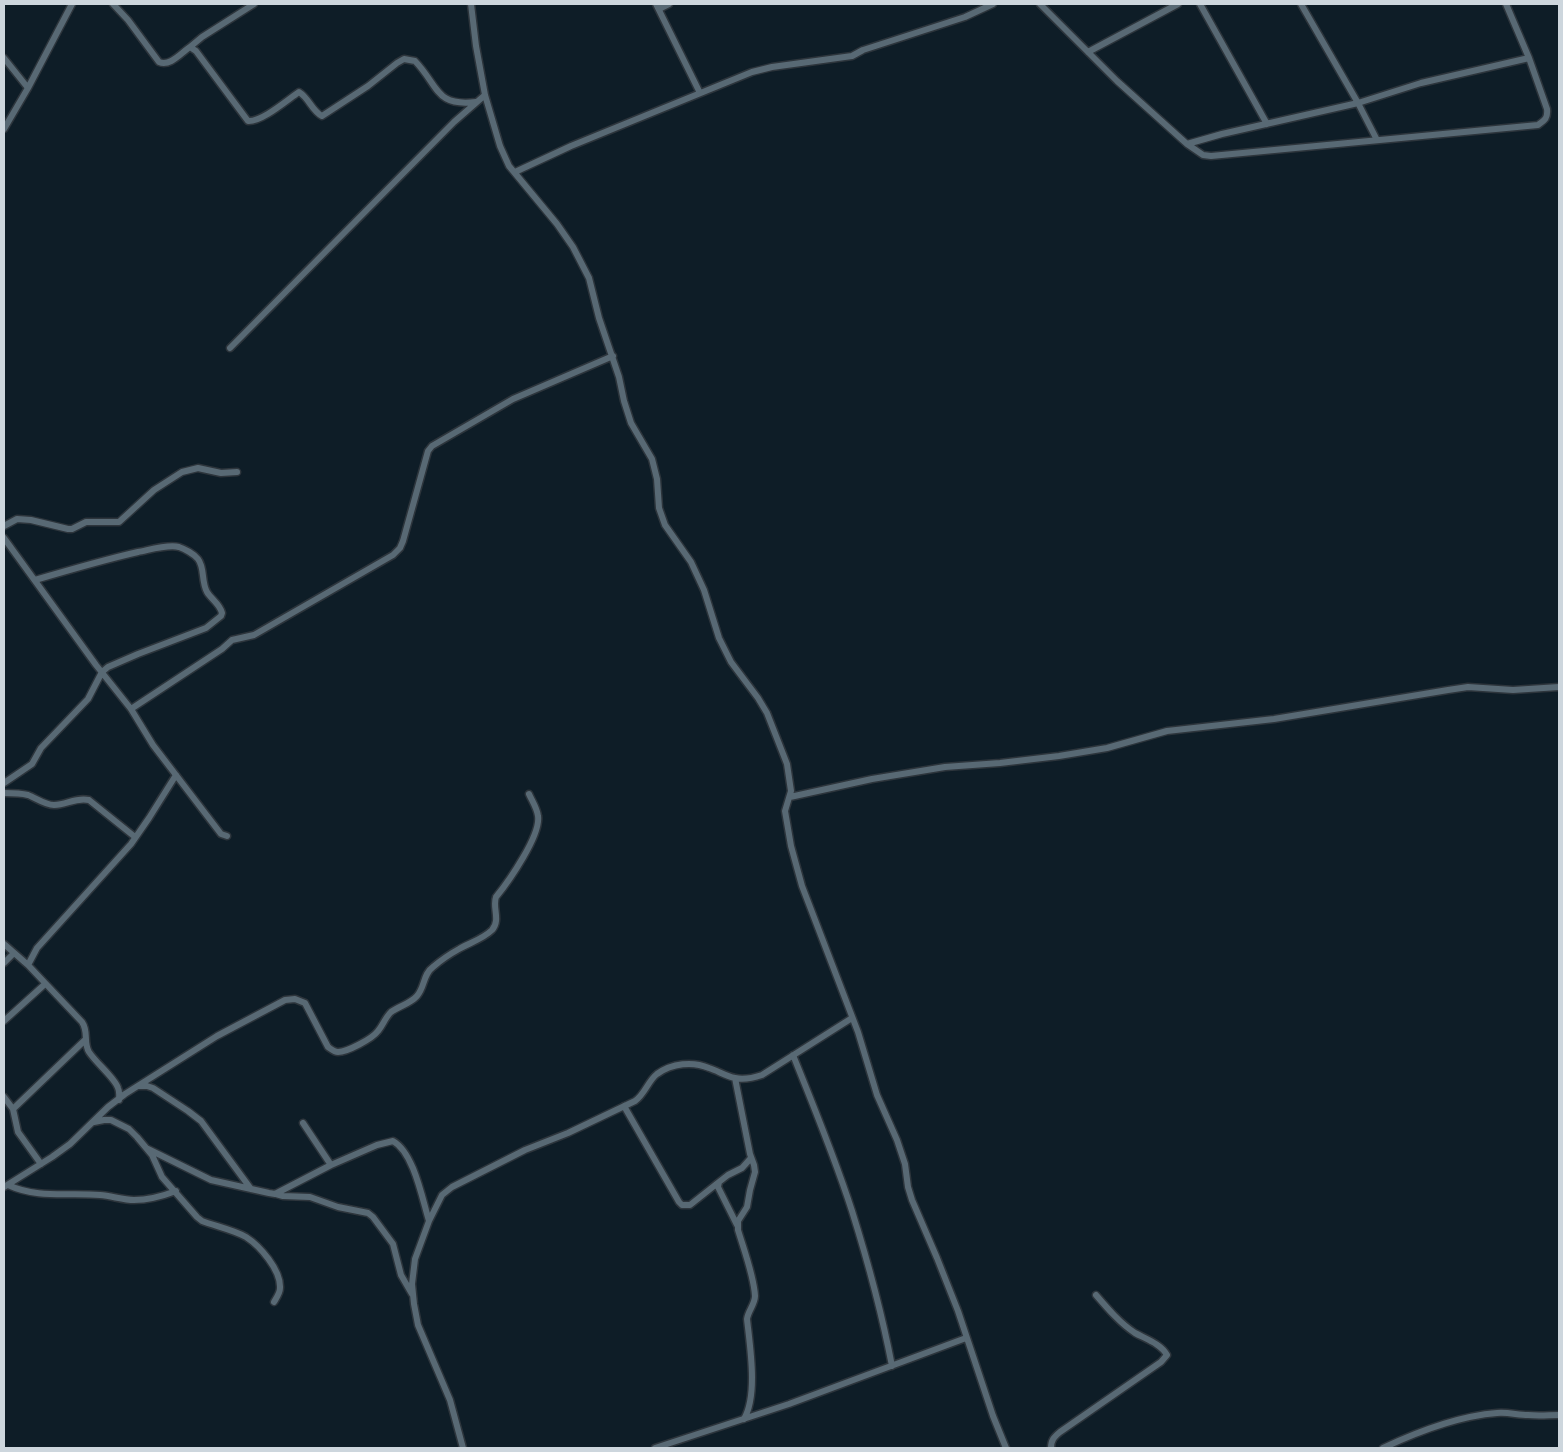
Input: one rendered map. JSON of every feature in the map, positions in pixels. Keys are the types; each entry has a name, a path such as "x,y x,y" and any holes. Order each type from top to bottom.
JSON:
{"street":[{"path":"4,129 72,4"},
{"path":"113,4 128,20 159,62 163,64 168,63 202,37 254,4"},
{"path":"471,4 485,95 500,146 509,166 558,224 573,247 588,278 599,318 619,376 631,423 652,459 657,479 659,508 665,525 692,562 704,590 719,638 731,662 767,713 787,764 791,786 785,811 791,846 802,886 832,960 858,1032 877,1095 897,1140 905,1164 912,1200 958,1311 1006,1448"},
{"path":"669,4 657,7 700,93"},
{"path":"515,172 571,146 752,72 772,67 852,56 864,50 965,17 993,4"},
{"path":"1040,4 1117,81 1186,144 1203,155 1211,156 1538,125 1548,115 1547,109 1529,58 1506,4"},
{"path":"1088,52 1178,4"},
{"path":"1200,4 1267,124"},
{"path":"1301,4 1377,140"},
{"path":"190,47 202,57 248,121 253,122 299,92 314,110 322,116 404,60 415,61 446,99 457,103 476,102"},
{"path":"4,58 28,88"},
{"path":"1186,144 1358,103 1421,83 1529,58"},
{"path":"230,348 454,122 485,95"},
{"path":"131,709 222,649 229,642 254,635 393,555 400,548 403,540 428,452 432,446 514,399 613,356"},
{"path":"4,526 17,519 31,520 68,529 86,522 119,522 154,490 182,472 198,468 221,473 237,472"},
{"path":"4,538 131,709 176,775 221,834 227,836"},
{"path":"4,783 32,764 41,748 88,698 102,672 108,667 116,662 206,628 220,616 222,610 207,593 199,560 178,546 158,548 101,561 35,580"},
{"path":"790,796 945,766 1000,763 1059,756 1107,748 1167,731 1274,719 1468,687 1513,690 1559,687"},
{"path":"28,965 37,948 135,837 176,775"},
{"path":"4,793 26,795 51,805 80,798 89,800 135,837"},
{"path":"6,1186 70,1144 108,1107 138,1086 217,1036 285,1000 295,999 305,1003 328,1047 332,1051 341,1052 372,1037 393,1011 417,996 428,972 457,950 486,934 494,926 496,916 494,902 496,897 520,862 538,826 537,811 529,794"},
{"path":"4,944 28,965 85,1026 87,1048 93,1059 118,1086 119,1100"},
{"path":"4,963 14,953"},
{"path":"4,1021 45,984"},
{"path":"463,1448 450,1400 418,1325 412,1284 415,1259 429,1220 442,1195 452,1187 525,1150 568,1133 624,1106 640,1097 656,1075 675,1066 697,1064 735,1078 748,1079 762,1075 852,1018"},
{"path":"13,1109 85,1040"},
{"path":"793,1055 821,1124 852,1210 884,1323 892,1366"},
{"path":"735,1078 755,1172 747,1207 737,1226"},
{"path":"138,1086 153,1088 196,1118 228,1156 252,1189"},
{"path":"4,1096 13,1109 18,1132 41,1164"},
{"path":"624,1106 682,1205 690,1205 728,1175 742,1168 751,1158"},
{"path":"92,1122 111,1120 137,1136 148,1149 159,1172 194,1214 202,1221 244,1236 262,1250 274,1267 279,1279 280,1287 274,1302"},
{"path":"303,1123 331,1165"},
{"path":"275,1194 331,1165 377,1145 393,1141 406,1153 429,1220"},
{"path":"148,1149 211,1180 283,1196 310,1197 338,1207 368,1213 393,1244 401,1276 413,1296"},
{"path":"719,1182 718,1187 737,1226 755,1296 747,1319 751,1399 750,1407 744,1419"},
{"path":"6,1186 26,1192 56,1195 100,1195 128,1200 142,1200 176,1191"},
{"path":"1051,1448 1054,1437 1060,1432 1161,1362 1167,1355 1160,1347 1134,1332 1112,1313 1096,1295"},
{"path":"655,1448 789,1404 966,1338"},
{"path":"1383,1448 1444,1424 1481,1415 1499,1413 1559,1415"}]}
